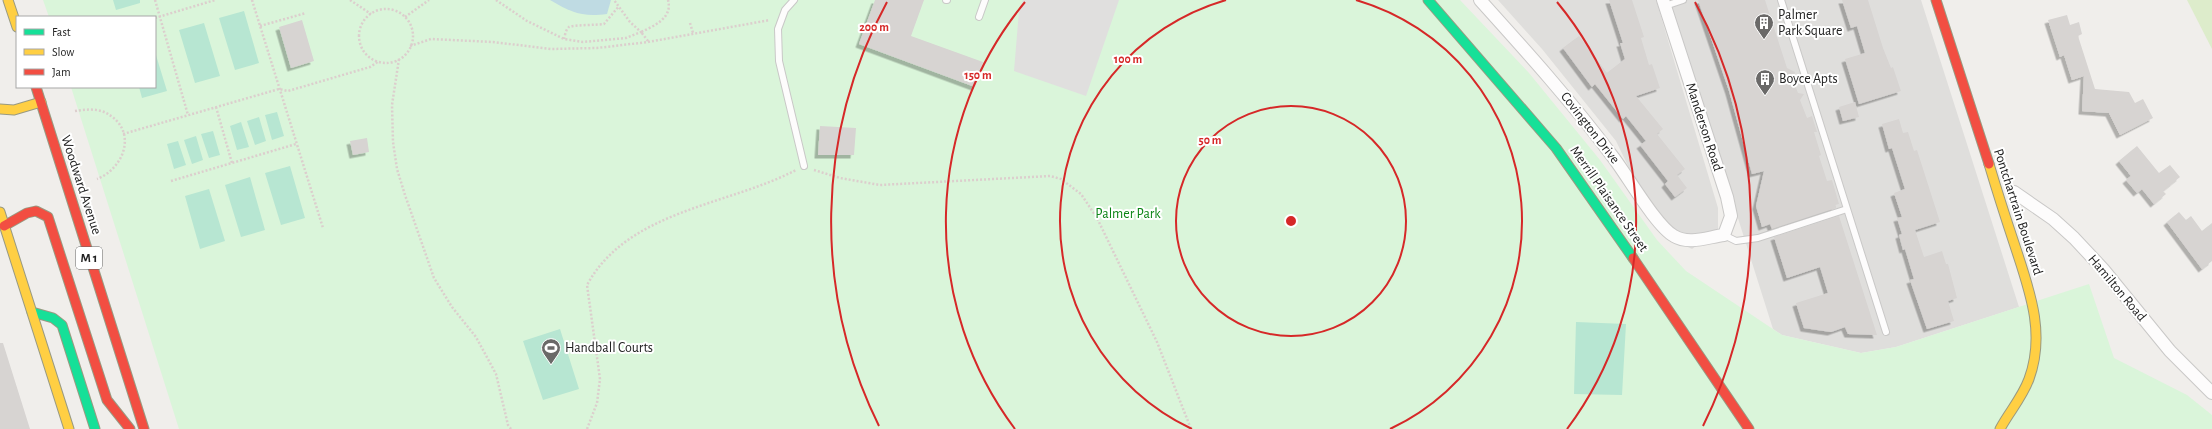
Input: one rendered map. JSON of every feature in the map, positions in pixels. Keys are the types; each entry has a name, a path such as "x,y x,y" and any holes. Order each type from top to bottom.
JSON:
{"main road":[{"path":"8,0 16,24"},
{"name":"Merrill Plaisance Street","path":"1428,0 1556,148 1640,267 1741,421 1749,429"},
{"name":"Pontchartrain Boulevard","path":"1936,0 2033,303 2036,322 2035,361 2028,384 2019,401 2000,429"},
{"name":"Woodward Avenue","path":"36,88 144,429"},
{"path":"0,109 14,110 40,102"},
{"path":"2,227 23,215 36,211 48,217 54,231 107,400 130,429"},
{"path":"0,212 2,227 32,312 69,429"},
{"path":"32,312 53,318 62,325 95,429"}],"street":[{"name":"Covington Drive","path":"1480,0 1565,96 1614,158 1663,227 1675,237 1685,240 1695,240 1724,235"},
{"name":"Manderson Road","path":"1664,3 1727,197 1731,216 1724,235"},
{"name":"Hamilton Road","path":"2014,192 2053,219 2074,238 2103,269 2170,351 2212,393"}],"lane":[{"path":"794,0 786,10 778,29 779,61 804,166"},
{"path":"979,17 985,0"},
{"path":"1664,3 1683,0"},
{"path":"1782,0 1886,332"},
{"path":"1724,235 1736,241 1758,238 1847,209"}],"path":[{"path":"155,0 188,115"},
{"path":"156,18 215,0"},
{"path":"252,0 323,228"},
{"path":"350,0 371,14"},
{"path":"405,17 429,0"},
{"path":"496,0 527,21 564,39 582,42 626,38 660,23 668,11 668,0"},
{"path":"614,0 630,22 641,32 648,42"},
{"path":"564,39 568,28 571,25 591,26 604,24 619,6"},
{"path":"388,9 405,17 410,25 412,34 410,46 399,59 392,62 379,62 369,57 360,43 360,26 371,14 379,10 388,9"},
{"path":"260,26 306,13"},
{"path":"410,46 431,39 493,42 551,49 597,48 648,42 693,33 782,19"},
{"path":"690,23 693,33"},
{"path":"399,59 392,104 393,142 397,169 434,278 452,307 476,336 496,374 508,425 511,429"},
{"path":"123,134 279,89 288,91 370,67 379,62"},
{"path":"216,107 232,163"},
{"path":"75,111 87,109 112,116 123,134 124,147 122,157 117,166 107,175 97,179"},
{"path":"171,181 296,144"},
{"path":"586,429 600,390 600,379 587,285 593,274 614,250 639,232 701,206 771,183 804,166 840,178 880,185 1050,176 1061,179 1081,194 1097,218 1157,342 1191,429"}],"shaded area":[{"path":"1023,0 1119,0 1086,96 1014,71 1019,11"},
{"path":"1498,0 1656,0 1718,208 1718,230 1692,249 1661,234 1616,141 1542,49"},
{"path":"1669,0 1921,0 2019,307 1896,347 1861,353 1782,335 1773,329"}],"green space":[{"name":"Palmer Park","path":"43,0 1460,0 1529,73 1600,160 1657,240 1686,271 1782,335 1861,353 1896,347 2089,284 2114,358 2187,395 2212,415 2212,429 179,429 71,88 156,88 156,16 49,16"},
{"path":"113,0 140,0 140,3 116,10"},
{"path":"2187,0 2212,0 2212,49"},
{"path":"244,11 259,63 235,70 219,18"},
{"path":"204,23 220,76 195,83 179,30"},
{"path":"156,55 167,91 142,98 139,88 156,88"},
{"path":"277,112 284,136 272,140 265,115"},
{"path":"259,117 266,141 255,145 247,121"},
{"path":"241,122 249,147 237,150 230,126"},
{"path":"213,131 220,155 209,158 201,134"},
{"path":"196,136 203,160 192,164 184,140"},
{"path":"178,141 186,165 174,169 167,144"},
{"path":"290,166 305,218 281,225 265,173"},
{"path":"250,177 265,230 241,237 225,185"},
{"path":"209,189 225,241 200,249 185,196"},
{"path":"1576,322 1626,324 1622,395 1574,394"},
{"name":"Handball Courts","path":"560,329 579,389 543,400 523,341"}],"water":[{"path":"550,0 611,0 607,14 591,15 571,11"}],"building":[{"path":"875,0 924,0 911,36 983,62 975,87 859,44"},
{"path":"1609,0 1632,0 1644,37 1641,38 1649,65 1652,64 1660,88 1636,96 1663,129 1657,134 1685,169 1677,175 1687,188 1675,197 1665,184 1668,181 1640,145 1646,141 1626,116 1623,119 1595,84 1592,87 1563,48 1579,36 1607,73 1625,59 1620,43 1623,43"},
{"path":"1698,0 1765,0 1787,68 1795,72 1793,80 1798,93 1804,94 1800,100 1807,118 1812,116 1817,132 1814,132 1821,155 1819,156 1827,181 1832,180 1839,204 1835,205 1836,208 1772,229 1770,224 1762,227 1756,206 1764,171 1752,174 1729,91"},
{"path":"1842,0 1868,0 1883,48 1891,68 1893,67 1901,91 1859,104 1845,59 1865,53 1857,26 1851,28"},
{"path":"2067,15 2070,25 2079,22 2082,34 2078,36 2095,89 2129,92 2135,103 2143,99 2153,118 2120,135 2109,113 2082,111 2084,76 2072,80 2064,55 2060,57 2048,20"},
{"path":"302,20 314,61 291,68 279,27"},
{"path":"1855,102 1859,117 1843,121 1839,107"},
{"path":"1899,119 1903,133 1908,132 1914,151 1917,150 1940,222 1915,230 1924,257 1942,251 1946,264 1948,264 1957,298 1948,301 1954,321 1927,329 1910,280 1914,279 1899,235 1902,234 1897,218 1902,217 1894,193 1905,189 1892,148 1889,149 1882,124"},
{"path":"820,126 856,128 854,155 818,155"},
{"path":"367,138 369,152 353,155 350,141"},
{"path":"2137,146 2159,173 2170,165 2180,177 2163,191 2166,194 2154,204 2142,189 2137,193 2126,180 2131,176 2119,161"},
{"path":"2179,212 2186,220 2191,216 2202,231 2212,223 2212,261 2202,269 2167,222"},
{"path":"1839,216 1877,335 1848,334 1845,327 1831,332 1804,328 1796,303 1828,293 1820,267 1787,278 1774,237"},
{"path":"0,343 3,343 30,429 0,429"}],"traffic: fast":[{"path":"1428,0 1556,148 1633,258"},
{"path":"32,312 53,318 62,325 95,429"}],"traffic: slow":[{"path":"8,0 16,24"},
{"path":"0,109 14,110 41,102"},
{"path":"1989,164 2030,295 2036,328 2034,362 2029,379 2023,392 2000,429"},
{"path":"0,212 69,429"}],"traffic: jam":[{"path":"1936,0 1989,164"},
{"path":"36,88 144,429"},
{"path":"4,226 27,213 36,211 48,217 107,400 130,429"},
{"path":"1633,258 1749,429"}],"place":[{"name":"Palmer Park Square","path":"1764,40"},
{"name":"Boyce Apts","path":"1765,96"},
{"name":"Handball Courts","path":"551,365"}]}
